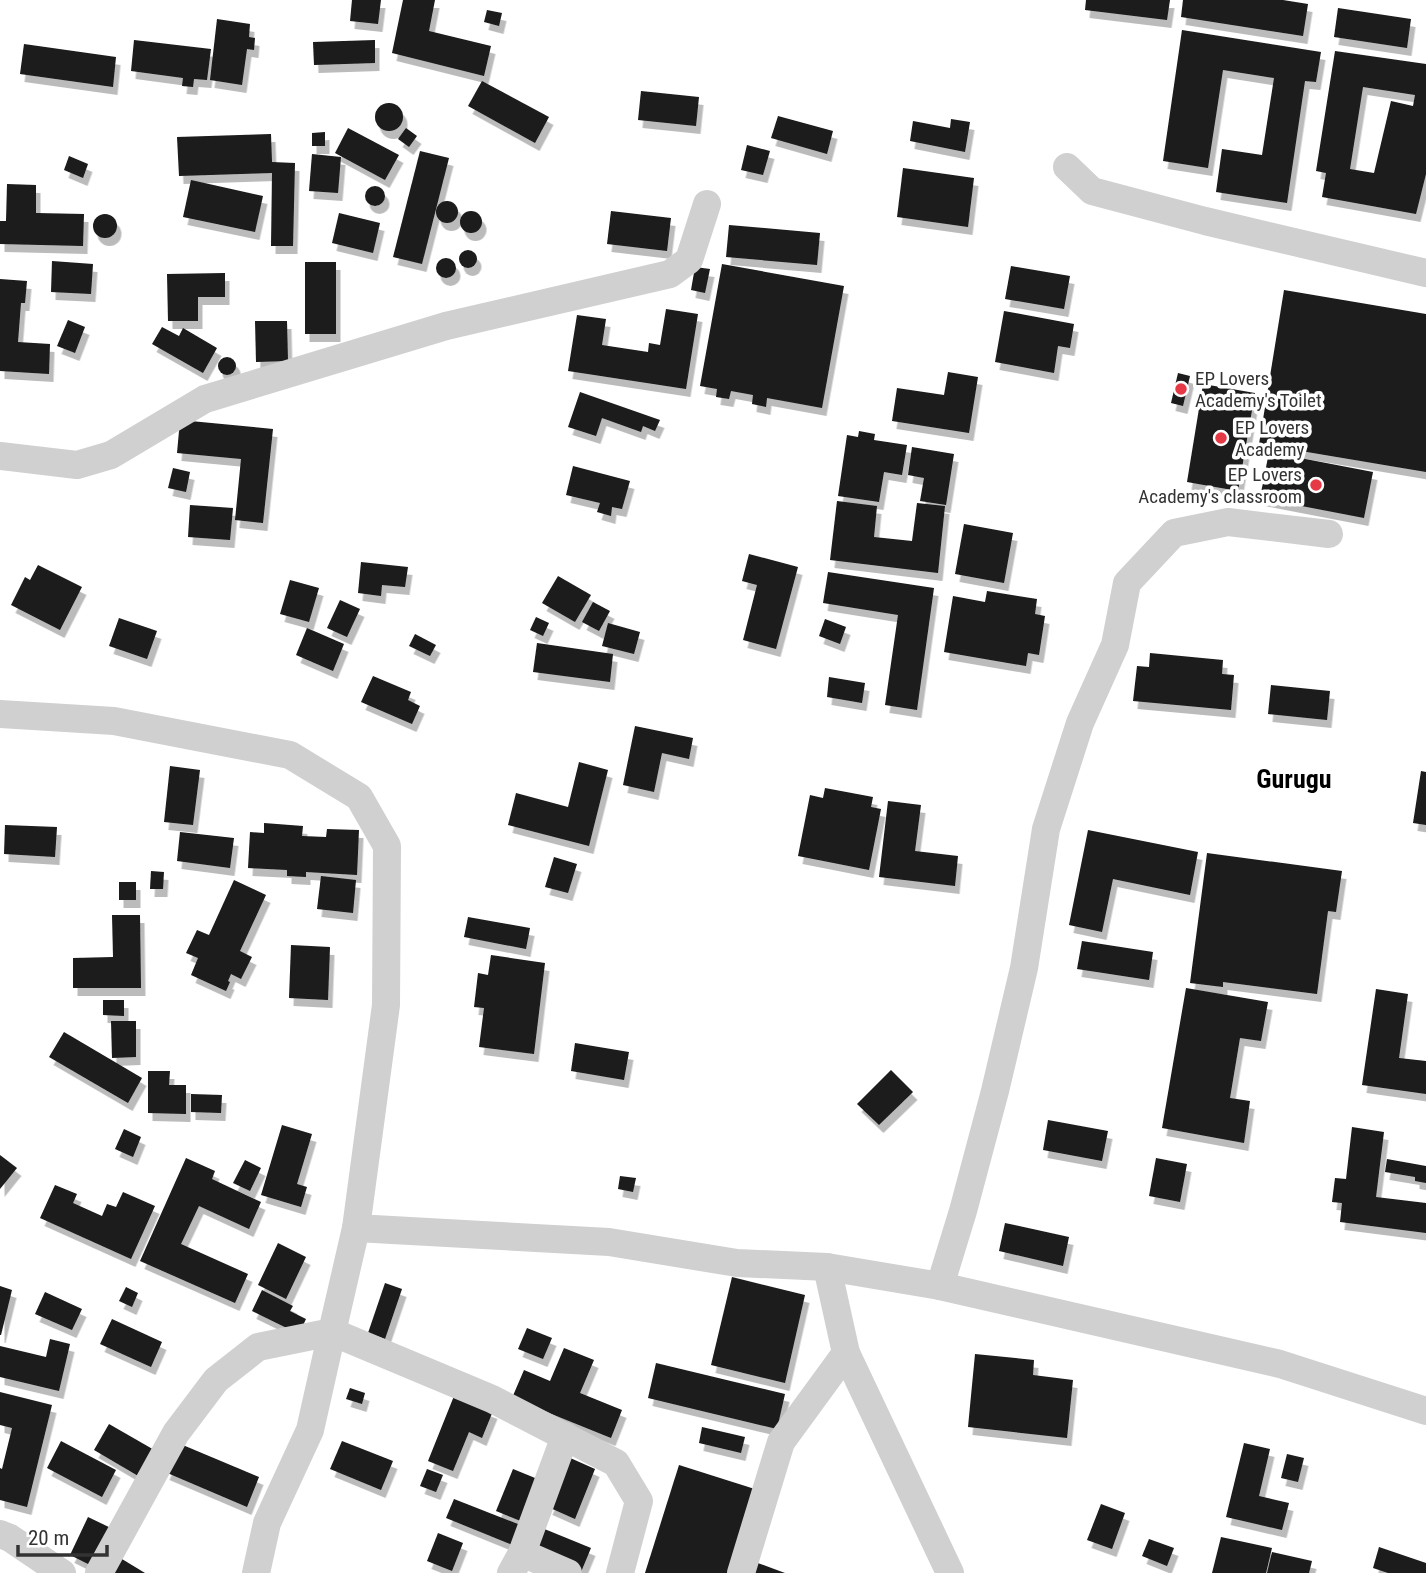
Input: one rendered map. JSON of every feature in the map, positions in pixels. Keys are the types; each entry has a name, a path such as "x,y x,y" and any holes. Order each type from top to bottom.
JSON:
{"street":[{"path":"1067,167 1092,191 1205,221 1426,273"},
{"path":"0,456 77,465 111,455 205,400 446,326 670,274 689,260 707,204"},
{"path":"940,1286 995,1091 1024,968 1046,829 1080,723 1115,645 1127,583 1174,533 1228,522 1329,534"},
{"path":"0,714 114,721 290,755 359,797 387,846 386,1005 356,1228 310,1430 267,1523 256,1573"},
{"path":"356,1228 609,1241 737,1263 827,1267 940,1286 1280,1364 1426,1411"},
{"path":"827,1267 846,1353 950,1573"},
{"path":"99,1573 176,1433 216,1380 258,1347 332,1332 492,1399 616,1463 639,1501 620,1573"},
{"path":"741,1573 781,1442 846,1353"},
{"path":"565,1436 517,1563 568,1573"},
{"path":"0,1534 62,1573"}],"building":[{"path":"352,0 381,0 378,24 350,21"},
{"path":"403,0 435,0 429,31 491,46 484,76 392,53"},
{"path":"1086,0 1170,0 1167,20 1085,10"},
{"path":"1183,0 1283,0 1308,4 1303,36 1181,17"},
{"path":"1338,8 1411,19 1407,48 1334,37"},
{"path":"487,10 502,13 499,26 484,22"},
{"path":"217,19 250,24 249,37 255,38 254,50 247,49 242,85 210,80"},
{"path":"1182,30 1321,52 1316,82 1305,81 1287,203 1216,192 1222,149 1262,155 1274,78 1223,70 1208,168 1163,161"},
{"path":"134,40 211,49 207,80 194,79 193,87 182,86 183,78 131,71"},
{"path":"375,40 375,63 314,65 313,42"},
{"path":"24,44 116,57 113,87 20,74"},
{"path":"1335,51 1426,64 1426,174 1416,214 1322,197 1326,173 1316,171","holes":["1363,87 1415,95 1413,106 1391,101 1374,173 1350,169"]},
{"path":"482,81 549,117 535,143 468,106"},
{"path":"641,91 699,97 696,126 638,120"},
{"path":"389,103 399,107 403,117 399,127 389,131 379,127 375,117 379,107"},
{"path":"778,116 833,131 827,154 771,138"},
{"path":"951,119 970,122 965,152 910,141 913,121 950,128"},
{"path":"348,128 399,155 385,180 335,153"},
{"path":"406,128 417,136 409,147 398,139"},
{"path":"325,132 325,146 312,146 312,133"},
{"path":"271,134 272,162 295,163 293,246 271,246 272,173 179,176 177,137"},
{"path":"747,145 770,151 763,175 741,170"},
{"path":"420,151 449,158 422,264 393,257"},
{"path":"312,154 341,157 338,193 309,191"},
{"path":"69,156 88,164 83,178 64,170"},
{"path":"903,168 974,178 968,227 897,217"},
{"path":"191,180 263,196 255,232 183,217"},
{"path":"7,184 36,185 36,213 84,214 83,246 0,244 0,221 6,221"},
{"path":"375,186 382,189 385,196 382,203 375,206 368,203 365,196 368,189"},
{"path":"447,201 455,204 458,212 455,220 447,223 439,220 436,212 439,204"},
{"path":"471,211 479,214 482,222 479,230 471,233 463,230 460,222 463,214"},
{"path":"611,211 671,218 667,251 607,244"},
{"path":"339,213 380,223 373,253 332,243"},
{"path":"105,214 114,217 117,226 114,235 105,238 96,235 93,226 96,217"},
{"path":"729,225 820,233 817,265 726,257"},
{"path":"464,250 472,250 477,259 475,266 464,268 459,263 459,255"},
{"path":"446,258 453,261 456,268 453,275 446,278 439,275 436,268 439,261"},
{"path":"52,261 93,264 91,294 51,292"},
{"path":"305,262 336,262 336,334 305,334"},
{"path":"722,264 844,286 822,408 767,398 766,407 752,404 753,395 731,391 729,399 716,397 717,389 700,386"},
{"path":"1011,266 1070,276 1064,309 1005,299"},
{"path":"695,267 710,269 705,293 691,290"},
{"path":"225,273 225,297 198,297 198,321 168,321 167,274"},
{"path":"0,279 27,281 25,303 21,303 18,342 50,344 49,374 0,371"},
{"path":"1284,290 1426,314 1426,472 1259,444"},
{"path":"666,309 698,314 686,389 568,371 577,315 606,319 602,345 648,352 649,343 660,345"},
{"path":"1004,311 1074,324 1070,348 1058,346 1054,373 995,362"},
{"path":"68,320 85,327 75,353 57,346"},
{"path":"255,321 287,321 288,361 256,362"},
{"path":"162,327 179,336 183,328 217,348 203,373 152,344"},
{"path":"223,357 231,357 236,366 234,373 223,375 218,370 218,362"},
{"path":"948,372 978,377 969,433 892,421 897,388 944,395"},
{"name":"EP Lovers Academy's Toilet","path":"1178,373 1190,376 1183,406 1171,403"},
{"name":"EP Lovers Academy","path":"1203,384 1255,393 1238,491 1187,482"},
{"path":"580,392 660,420 655,431 643,426 641,432 602,418 596,436 568,427"},
{"path":"180,420 273,429 263,523 235,520 241,459 177,453"},
{"path":"859,431 875,434 874,440 907,445 902,475 884,472 879,502 838,496 847,435 858,437"},
{"path":"912,447 954,454 946,505 920,501 924,478 908,475"},
{"name":"EP Lovers Academy's classroom","path":"1269,452 1373,472 1364,518 1260,498"},
{"path":"573,466 630,481 622,509 612,507 611,516 597,512 600,503 566,495"},
{"path":"173,468 190,472 186,492 168,488"},
{"path":"837,501 877,506 874,537 912,541 917,503 945,506 938,573 830,560"},
{"path":"190,505 233,508 230,540 188,537"},
{"path":"964,524 1013,533 1004,583 955,574"},
{"path":"749,554 798,567 776,649 743,640 757,585 742,581"},
{"path":"361,562 408,567 405,587 382,585 381,596 358,593"},
{"path":"38,565 82,587 60,630 11,605 25,577 30,580"},
{"path":"828,572 934,588 917,710 885,705 898,615 823,603"},
{"path":"558,576 591,595 575,622 542,603"},
{"path":"290,580 319,588 309,622 280,614"},
{"path":"987,591 1037,599 1035,614 1045,616 1039,655 1028,653 1026,666 944,652 953,596 985,602"},
{"path":"340,600 360,609 347,637 327,628"},
{"path":"593,602 610,611 599,631 582,622"},
{"path":"536,617 549,623 543,636 530,630"},
{"path":"119,618 157,631 147,659 109,646"},
{"path":"825,619 846,627 840,644 819,636"},
{"path":"608,623 640,632 634,654 602,646"},
{"path":"307,628 344,644 333,671 296,655"},
{"path":"415,634 436,645 430,656 409,646"},
{"path":"537,643 613,654 610,682 533,672"},
{"path":"1150,653 1223,660 1222,674 1234,675 1231,710 1133,701 1137,666 1149,667"},
{"path":"373,676 411,692 408,700 420,706 412,724 361,702"},
{"path":"829,677 865,683 862,703 827,697"},
{"path":"1271,685 1330,691 1327,720 1268,714"},
{"path":"635,726 693,738 689,759 662,753 654,792 623,785"},
{"path":"579,762 608,770 589,846 508,825 516,793 568,807"},
{"path":"170,766 200,770 193,825 164,822"},
{"path":"1421,771 1426,772 1426,825 1413,823"},
{"path":"825,788 873,797 871,807 881,809 869,870 798,856 810,795 823,798"},
{"path":"888,801 921,805 915,851 958,856 955,886 879,877"},
{"path":"264,823 303,826 302,836 326,837 327,829 359,830 357,875 306,872 306,877 287,876 287,870 248,868 250,832 264,833"},
{"path":"5,825 57,827 55,857 4,854"},
{"path":"1088,830 1198,852 1190,895 1113,879 1102,932 1069,925"},
{"path":"180,832 234,838 230,868 177,861"},
{"path":"1207,853 1342,871 1336,912 1328,911 1317,994 1223,982 1223,987 1190,983"},
{"path":"554,857 577,864 568,893 545,887"},
{"path":"151,871 164,872 163,889 150,889"},
{"path":"321,876 356,880 353,913 317,909"},
{"path":"234,880 266,895 240,951 252,957 241,979 231,974 226,991 191,975 198,958 186,953 197,930 209,935"},
{"path":"119,882 136,882 136,900 119,900"},
{"path":"112,915 140,915 141,988 73,988 73,958 113,957"},
{"path":"468,917 530,928 526,949 464,937"},
{"path":"1082,941 1153,952 1149,980 1077,969"},
{"path":"291,945 330,947 328,1000 289,998"},
{"path":"491,955 545,963 534,1054 479,1047 484,1008 474,1007 478,973 488,975"},
{"path":"1186,988 1268,1002 1261,1041 1240,1038 1230,1098 1250,1101 1244,1143 1162,1128"},
{"path":"1376,989 1408,994 1399,1058 1426,1061 1426,1094 1362,1085"},
{"path":"103,1000 124,1000 124,1016 103,1015"},
{"path":"111,1021 136,1021 136,1057 112,1058"},
{"path":"64,1032 142,1078 128,1103 49,1057"},
{"path":"575,1043 629,1052 624,1080 571,1071"},
{"path":"891,1070 913,1092 879,1125 857,1104"},
{"path":"148,1071 170,1071 169,1085 186,1085 186,1114 148,1113"},
{"path":"191,1094 222,1095 221,1113 191,1112"},
{"path":"1048,1120 1108,1131 1102,1161 1043,1150"},
{"path":"282,1125 312,1134 297,1184 307,1187 301,1207 261,1195"},
{"path":"1352,1127 1384,1132 1376,1197 1426,1203 1426,1233 1340,1222 1342,1203 1332,1202 1335,1178 1346,1179"},
{"path":"124,1129 141,1137 133,1157 115,1149"},
{"path":"0,1155 17,1168 0,1189"},
{"path":"186,1158 215,1171 212,1179 261,1202 249,1229 199,1206 181,1244 248,1274 235,1303 140,1261"},
{"path":"1156,1158 1187,1164 1180,1202 1149,1196"},
{"path":"1387,1159 1426,1166 1426,1183 1415,1181 1415,1177 1385,1172"},
{"path":"245,1160 261,1168 250,1191 233,1183"},
{"path":"620,1176 636,1178 633,1192 618,1189"},
{"path":"55,1185 77,1194 73,1203 102,1216 107,1204 116,1207 123,1192 155,1206 131,1259 40,1218"},
{"path":"1005,1223 1069,1237 1063,1266 999,1251"},
{"path":"278,1243 306,1257 286,1299 258,1285"},
{"path":"732,1277 805,1295 785,1383 711,1365"},
{"path":"385,1283 402,1289 385,1339 368,1333"},
{"path":"0,1286 12,1290 1,1335 0,1335"},
{"path":"126,1287 138,1293 132,1307 119,1301"},
{"path":"262,1290 293,1306 290,1311 306,1319 299,1334 252,1311"},
{"path":"45,1292 82,1309 72,1330 35,1314"},
{"path":"112,1319 162,1342 151,1367 100,1344"},
{"path":"527,1328 552,1338 543,1359 518,1349"},
{"path":"50,1339 70,1344 59,1391 0,1377 0,1346 46,1357"},
{"path":"564,1348 594,1360 580,1393 622,1410 611,1438 512,1398 524,1370 550,1381"},
{"path":"975,1354 1034,1360 1033,1375 1073,1380 1067,1438 968,1427"},
{"path":"656,1363 785,1394 777,1429 648,1398"},
{"path":"350,1388 365,1393 362,1404 346,1399"},
{"path":"0,1392 52,1405 27,1507 0,1500 0,1468 2,1469 12,1428 0,1425"},
{"path":"454,1396 493,1411 482,1438 469,1432 453,1471 428,1461"},
{"path":"109,1424 156,1451 140,1477 94,1450"},
{"path":"702,1427 745,1437 741,1453 699,1443"},
{"path":"61,1441 116,1470 102,1497 47,1468"},
{"path":"342,1441 393,1461 381,1490 330,1469"},
{"path":"178,1443 259,1477 247,1507 165,1472"},
{"path":"1244,1443 1270,1449 1259,1496 1289,1503 1282,1530 1226,1517"},
{"path":"1287,1454 1304,1458 1298,1482 1281,1478"},
{"path":"568,1457 595,1469 575,1519 548,1507"},
{"path":"679,1465 761,1491 736,1573 645,1573"},
{"path":"427,1469 443,1475 436,1492 420,1486"},
{"path":"513,1469 540,1480 523,1522 496,1511"},
{"path":"454,1499 523,1526 515,1546 446,1518"},
{"path":"1101,1504 1125,1513 1112,1549 1087,1540"},
{"path":"88,1517 115,1530 96,1568 70,1555"},
{"path":"542,1528 591,1548 581,1572 533,1552"},
{"path":"438,1533 463,1543 452,1571 427,1561"},
{"path":"1221,1537 1272,1548 1266,1573 1212,1573"},
{"path":"1149,1539 1174,1548 1167,1566 1142,1556"},
{"path":"1379,1547 1426,1563 1426,1573 1388,1573 1373,1568"},
{"path":"1272,1552 1312,1561 1309,1573 1267,1573"},
{"path":"117,1556 145,1573 107,1573"},
{"path":"755,1562 785,1573 751,1573"}],"place":[{"name":"EP Lovers Academy's Toilet","path":"1181,389"},
{"name":"EP Lovers Academy","path":"1221,438"},
{"name":"EP Lovers Academy's classroom","path":"1316,485"}],"district":[{"name":"Gurugu","path":"1294,779"}]}
